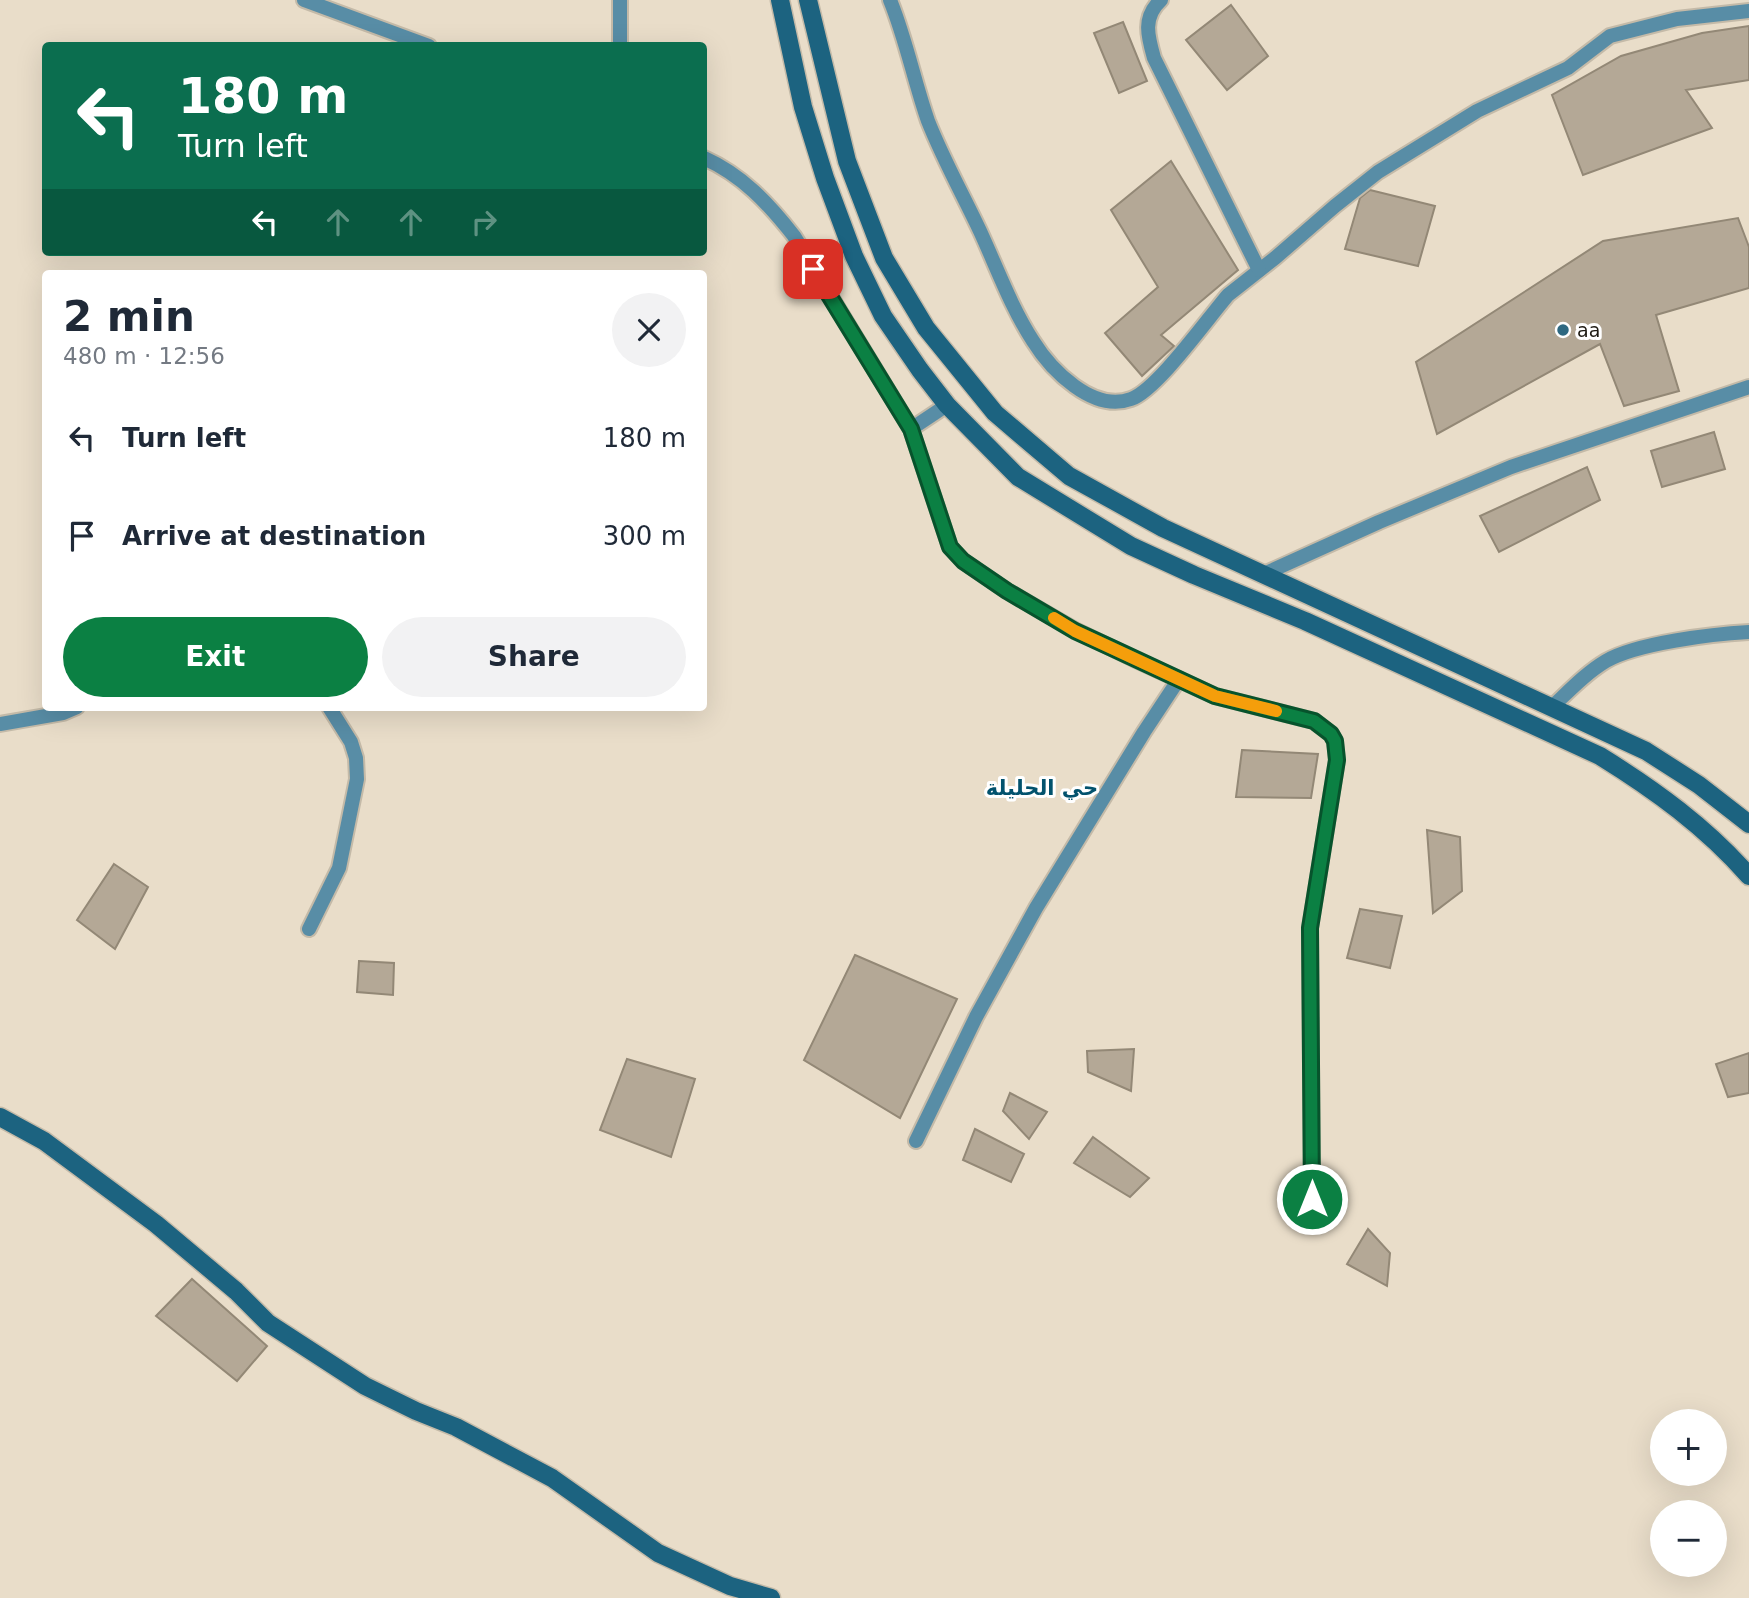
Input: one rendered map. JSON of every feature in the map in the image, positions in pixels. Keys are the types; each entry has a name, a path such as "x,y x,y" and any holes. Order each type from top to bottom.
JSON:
{"main road":[{"path":"780,0 803,107 825,178 854,256 883,316 947,404 1018,477 1131,545 1181,569 1305,621 1600,756 1632,775 1691,818 1728,852 1749,876"},
{"path":"808,0 847,161 884,257 926,328 995,413 1069,476 1163,528 1646,751 1699,785 1749,824"},
{"path":"0,1117 44,1141 156,1224 236,1291 268,1323 365,1386 415,1411 456,1427 552,1478 658,1553 730,1586 771,1598"}],"street":[{"path":"304,0 418,42"},
{"path":"620,0 620,42"},
{"path":"890,0 929,122 1004,287 1033,341 1048,360 1081,390 1109,401 1121,401 1143,393 1166,370 1228,295 1301,237 1350,193 1477,111 1568,68 1610,36 1677,19 1749,11"},
{"path":"1161,0 1148,18 1147,34 1154,58 1259,270"},
{"path":"707,159 724,167 747,185 772,208 794,236 911,429 954,554 1007,591 1075,631 1236,702 1314,721 1331,734 1335,741 1337,760 1310,928 1312,1199"},
{"path":"1264,574 1378,522 1511,467 1749,387"},
{"path":"911,429 947,404"},
{"path":"1553,706 1588,674 1610,659 1636,649 1749,632"},
{"path":"916,1140 976,1017 1036,908 1179,679"},
{"path":"0,724 68,711"},
{"path":"309,929 339,868 356,779 356,758 351,742 332,711"}],"building":[{"path":"1231,5 1268,56 1227,90 1186,40"},
{"path":"1123,22 1147,81 1119,93 1094,33"},
{"path":"1749,26 1749,80 1686,90 1712,128 1583,175 1552,95 1621,56 1702,33"},
{"path":"1171,161 1238,270 1161,335 1174,346 1142,376 1105,333 1158,287 1111,210"},
{"path":"1370,190 1435,206 1418,266 1345,249 1360,198"},
{"name":"aa","path":"1738,218 1749,247 1749,288 1656,315 1679,391 1624,406 1600,344 1437,434 1416,362 1603,241"},
{"path":"1714,432 1725,469 1662,487 1651,451"},
{"path":"1587,467 1600,500 1499,552 1480,516"},
{"path":"1242,750 1318,754 1311,798 1236,797"},
{"path":"1427,830 1460,837 1462,891 1433,913"},
{"path":"114,864 148,887 115,949 77,920"},
{"path":"1360,909 1402,916 1390,968 1347,958"},
{"path":"855,955 957,999 900,1118 804,1060"},
{"path":"359,961 394,963 393,995 357,992"},
{"path":"1134,1049 1131,1091 1088,1072 1087,1051"},
{"path":"1749,1053 1749,1093 1728,1097 1716,1064"},
{"path":"627,1059 695,1079 671,1157 600,1130"},
{"path":"1010,1093 1047,1112 1029,1139 1003,1111"},
{"path":"975,1129 1024,1154 1011,1182 963,1160"},
{"path":"1093,1137 1149,1178 1130,1197 1074,1163"},
{"path":"1368,1229 1390,1253 1387,1286 1347,1264"},
{"path":"192,1279 267,1346 237,1381 156,1316"}],"slow traffic":[{"path":"1054,618 1075,631 1215,696 1276,711"}],"place":[{"name":"aa","path":"1563,330"}],"district":[{"name":"حي الحليلة","path":"1042,788"}],"route":[{"path":"813,269 848,322 911,429 954,554 1007,591 1075,631 1215,696 1314,721 1331,734 1335,741 1337,760 1310,928 1312,1199"}]}
